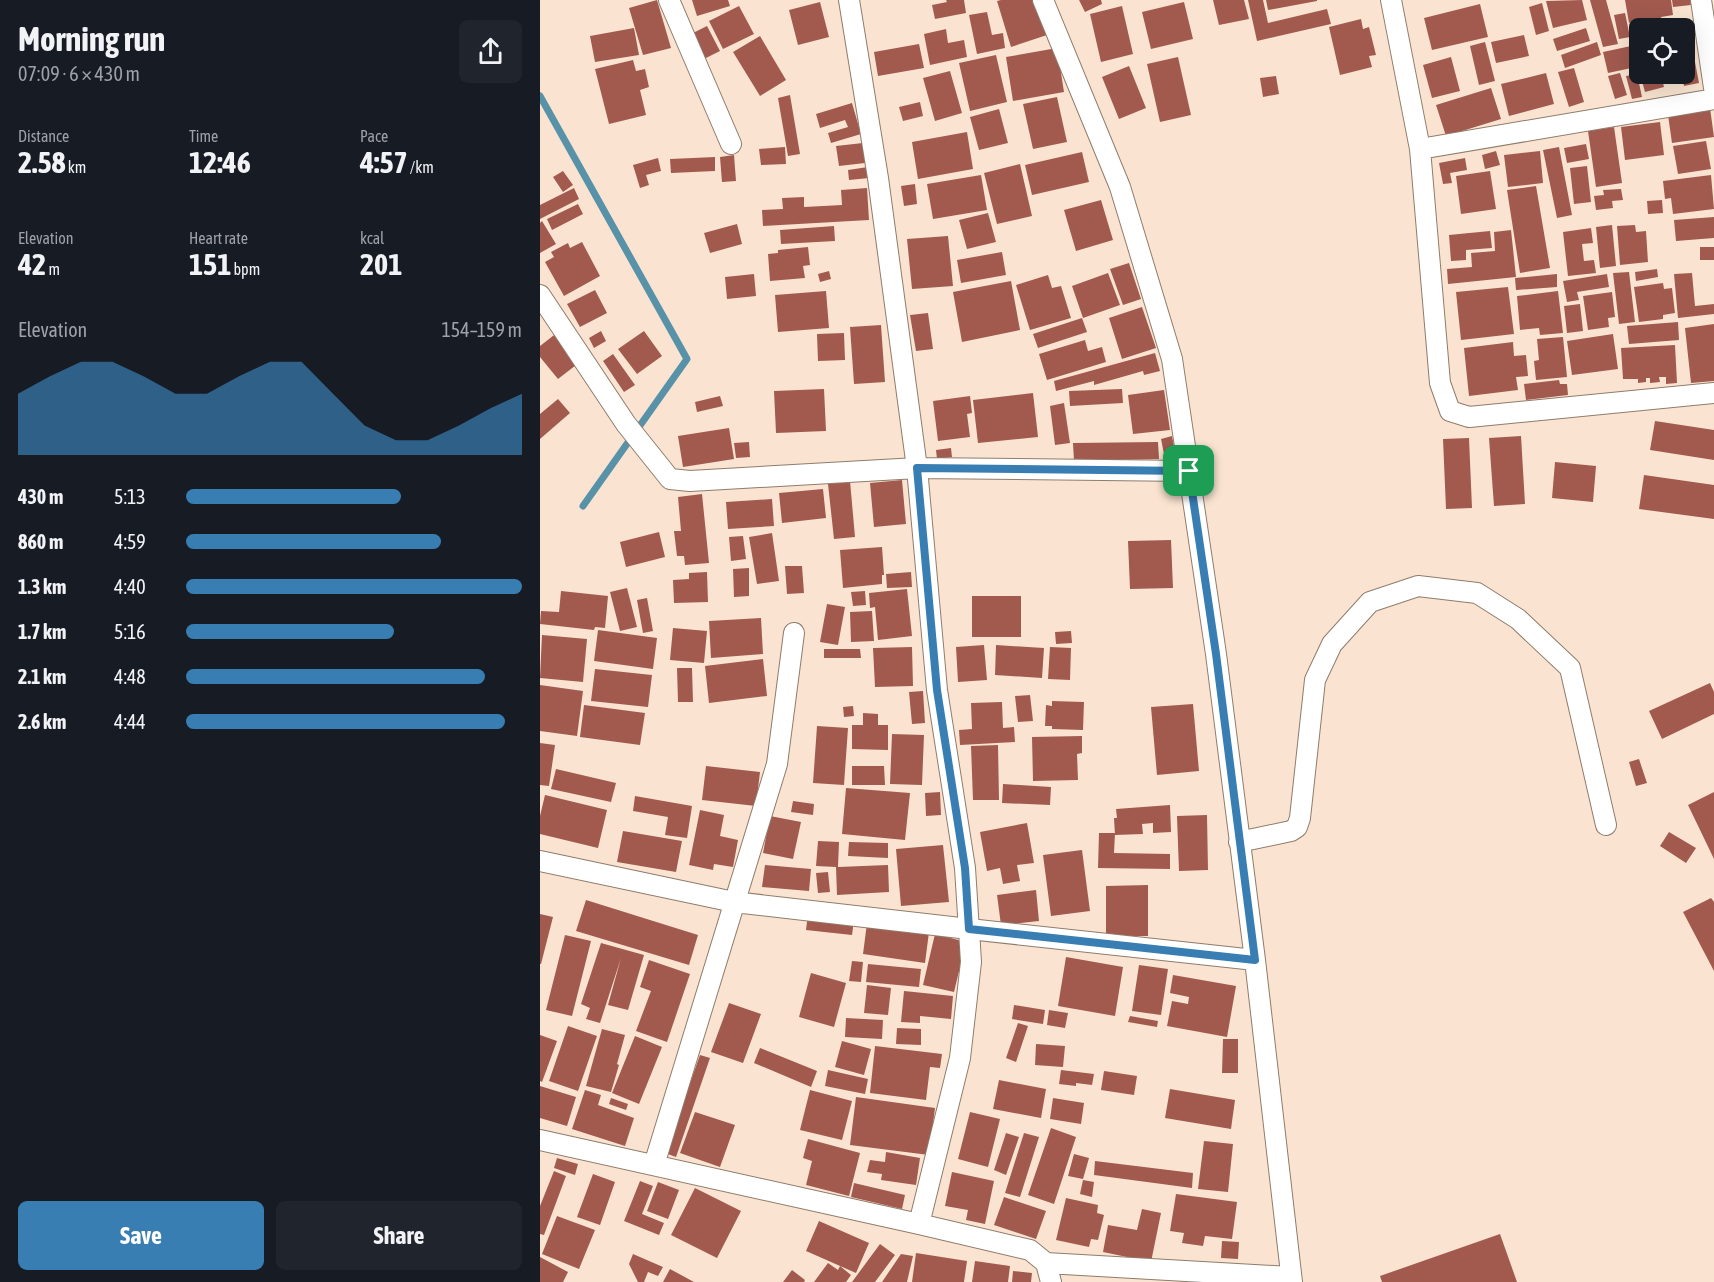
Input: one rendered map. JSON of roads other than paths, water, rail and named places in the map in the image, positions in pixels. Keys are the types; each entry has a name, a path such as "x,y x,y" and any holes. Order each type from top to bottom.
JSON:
{"street":[{"path":"669,0 731,144"},
{"path":"849,0 878,178 917,468 937,690 965,868 971,962 960,1058 919,1224"},
{"path":"540,1140 919,1224 1030,1251 1049,1273 1292,1280 1255,960 1216,654 1172,358 1120,187 1044,0"},
{"path":"1391,0 1420,149 1440,383 1450,411 1469,417 1714,393"},
{"path":"1701,0 1714,88"},
{"path":"1420,149 1714,99"},
{"path":"540,295 626,424 670,479 690,481 917,468 1189,471"},
{"path":"1239,842 1291,831 1297,827 1300,818 1314,680 1332,644 1370,602 1418,586 1477,593 1518,619 1570,668 1606,825"},
{"path":"654,1165 777,764 794,633"},
{"path":"540,861 734,902 1255,960"}],"waterway":[{"path":"540,96 687,359 583,506"}]}
